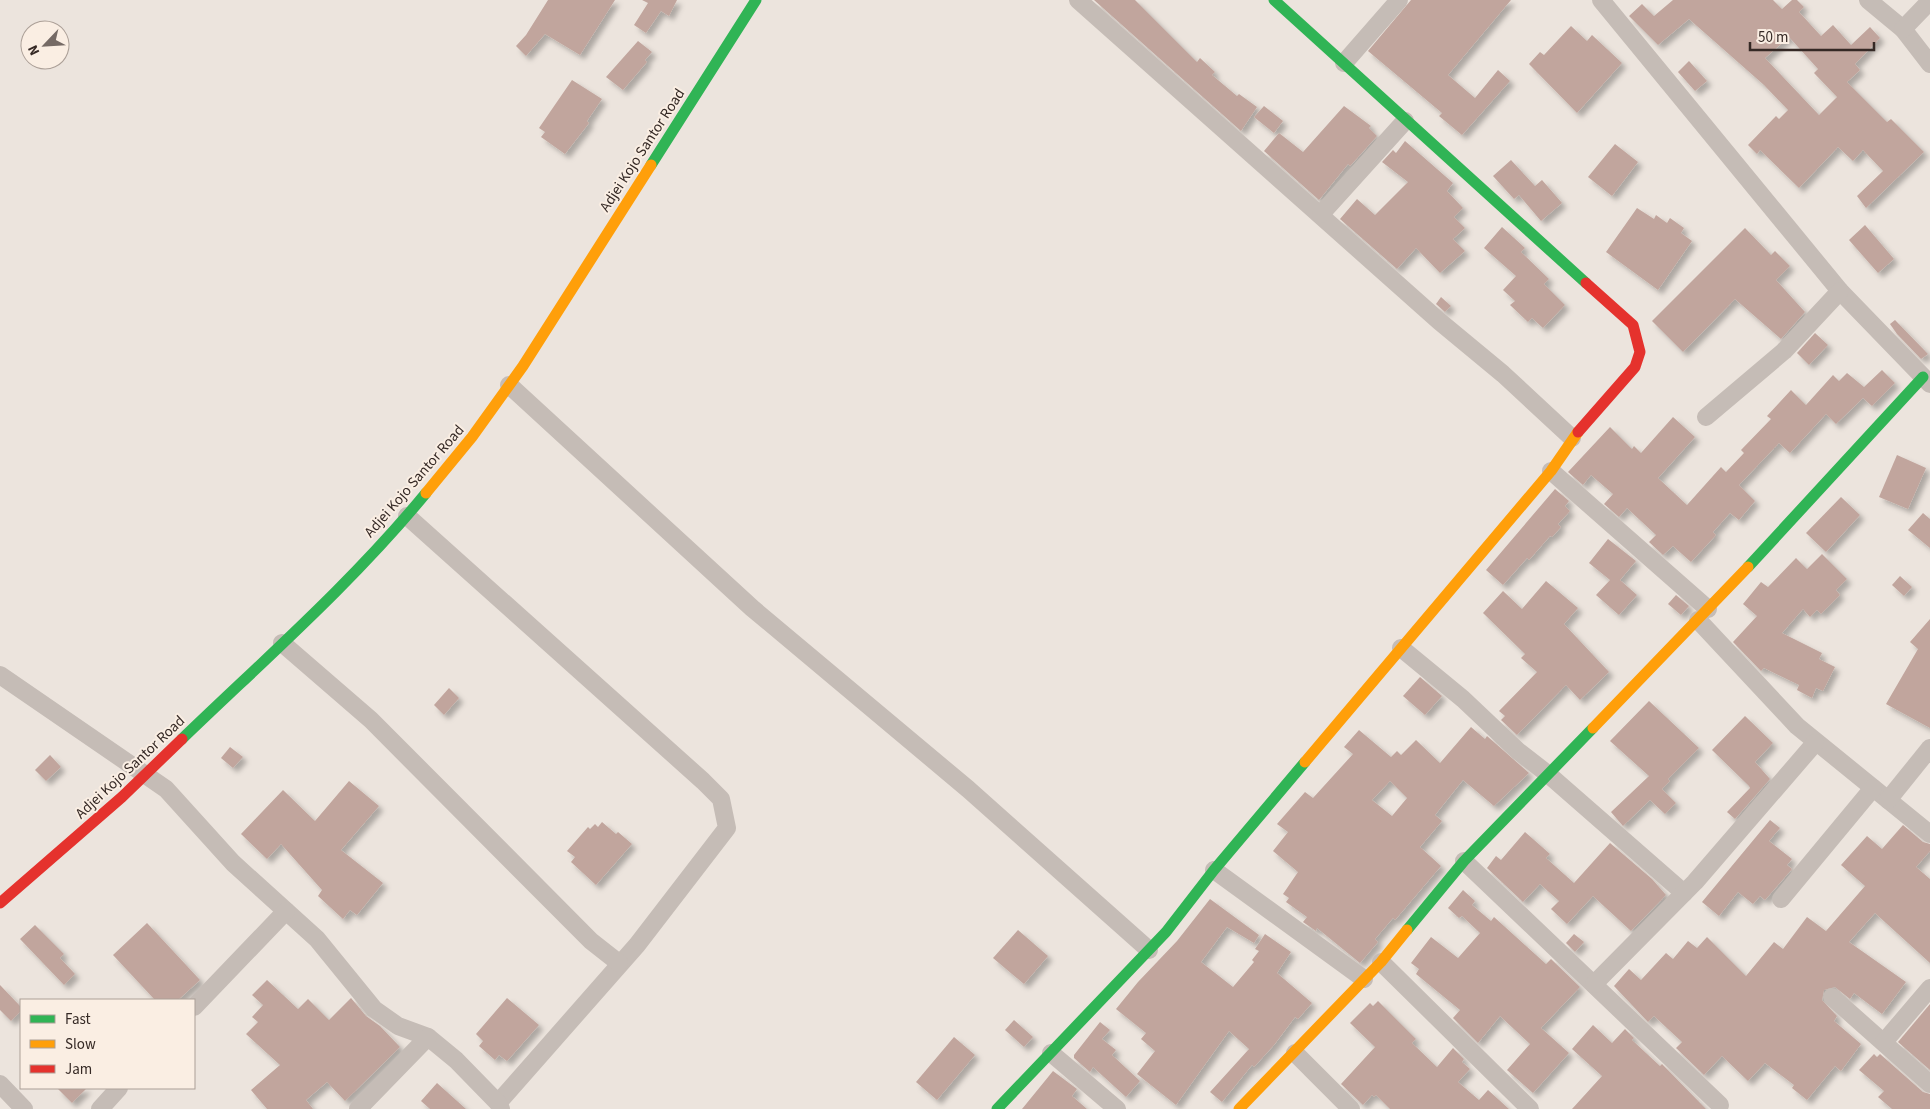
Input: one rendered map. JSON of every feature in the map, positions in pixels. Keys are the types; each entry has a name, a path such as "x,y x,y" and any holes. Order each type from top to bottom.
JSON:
{"street":[{"name":"Adjei Kojo Santor Road","path":"0,903 145,775 282,643 407,516 472,437 509,385 756,0"},
{"path":"1078,0 1321,214 1439,321 1503,374 1572,438"},
{"path":"997,1109 1166,932 1214,870 1551,471 1572,438 1635,367 1640,352 1633,324 1405,122 1344,63 1274,0"},
{"path":"1344,63 1399,0"},
{"path":"1239,1109 1380,962 1464,861 1549,775 1927,380 1840,291 1601,0"},
{"path":"1868,0 1903,29 1930,64"},
{"path":"1903,29 1930,1"},
{"path":"1321,214 1405,122"},
{"path":"1706,417 1784,351 1840,291"},
{"path":"509,385 752,608 968,789 1149,950"},
{"path":"1551,471 1703,615 1797,726 1815,743 1930,834"},
{"path":"0,675 166,789 233,863 317,939 374,1008 398,1026 428,1037 456,1060 500,1106 619,963 637,945 726,828 721,799 703,781 407,516"},
{"path":"282,643 371,720 591,941 619,963"},
{"path":"1401,648 1464,699 1518,751 1549,775 1684,893"},
{"path":"1594,984 1684,893 1815,743"},
{"path":"1888,800 1930,748"},
{"path":"1781,899 1873,788"},
{"path":"1464,861 1720,1105"},
{"path":"1214,870 1364,979"},
{"path":"195,1006 286,911"},
{"path":"1380,962 1530,1109"},
{"path":"1884,1042 1930,988"},
{"path":"1832,997 1930,1084"},
{"path":"358,1109 428,1037"},
{"path":"1051,1053 1117,1109"},
{"path":"1294,1053 1351,1109"},
{"path":"0,1084 24,1109"},
{"path":"100,1109 117,1089"}],"building":[{"path":"548,0 615,0 580,55 545,34 526,56 516,46 526,35"},
{"path":"642,0 677,0 669,16 661,11 646,33 634,25 648,3"},
{"path":"1094,0 1135,0 1197,62 1200,58 1215,72 1212,75 1237,96 1239,94 1257,107 1241,131"},
{"path":"1411,0 1511,0 1448,75 1475,98 1498,70 1510,81 1462,135 1439,116 1442,113 1368,51"},
{"path":"1673,0 1773,0 1782,9 1792,0 1797,0 1804,7 1799,12 1821,36 1833,25 1851,45 1870,27 1880,38 1855,64 1860,70 1847,82 1887,122 1891,119 1924,152 1866,208 1857,196 1883,171 1863,150 1853,161 1838,147 1799,188 1760,150 1757,154 1748,145 1776,116 1779,119 1788,110 1764,85 1689,19 1658,45 1629,16 1642,4 1654,16","holes":["1789,37 1818,69 1814,73 1837,97 1819,115 1765,58"]},
{"path":"1571,26 1587,41 1592,35 1622,63 1577,113 1529,64 1540,52 1544,55"},
{"path":"638,41 652,52 645,60 647,62 623,90 606,77"},
{"path":"1689,61 1707,81 1695,91 1678,72"},
{"path":"572,80 602,99 587,121 589,123 565,154 541,137 545,132 539,128"},
{"path":"1264,106 1283,121 1274,133 1254,117"},
{"path":"1344,106 1371,126 1369,128 1377,136 1350,166 1348,164 1319,200 1264,151 1279,133 1303,152"},
{"path":"1405,141 1453,183 1447,191 1463,208 1454,217 1465,228 1453,239 1465,251 1440,273 1416,248 1397,269 1340,219 1357,199 1375,215 1408,182 1382,162 1393,150 1396,153"},
{"path":"1615,144 1638,162 1612,196 1588,177"},
{"path":"1511,160 1535,186 1542,180 1562,203 1541,221 1519,195 1514,199 1493,176"},
{"path":"1637,208 1654,219 1656,215 1667,223 1670,218 1684,228 1681,233 1692,241 1658,290 1606,252"},
{"path":"1865,225 1894,259 1878,273 1849,240"},
{"path":"1502,227 1525,248 1521,252 1549,279 1544,284 1565,305 1543,328 1532,318 1528,322 1510,305 1515,301 1503,290 1516,276 1484,248"},
{"path":"1745,228 1771,255 1775,251 1790,266 1776,280 1805,312 1781,339 1735,299 1683,352 1652,321"},
{"path":"1441,297 1451,306 1445,312 1436,304"},
{"path":"1895,320 1928,354 1921,359 1890,324"},
{"path":"1815,333 1828,345 1809,365 1797,353"},
{"path":"1882,370 1895,383 1872,406 1863,398 1836,424 1826,414 1790,453 1779,443 1739,485 1755,501 1739,520 1730,513 1713,532 1716,535 1691,562 1673,546 1663,555 1649,542 1656,535 1627,508 1619,517 1604,504 1613,494 1591,475 1583,485 1568,472 1610,427 1632,449 1634,446 1641,453 1673,417 1695,437 1658,478 1687,505 1721,467 1726,472 1744,453 1741,450 1771,419 1767,416 1791,390 1806,405 1833,375 1839,381 1847,373 1864,387"},
{"path":"1897,455 1926,468 1908,509 1879,497"},
{"path":"1555,489 1569,501 1565,506 1570,511 1558,524 1561,527 1552,537 1550,536 1529,560 1527,558 1503,585 1486,570"},
{"path":"1841,497 1860,515 1826,552 1806,533"},
{"path":"1923,513 1930,519 1930,548 1908,530"},
{"path":"1608,539 1636,561 1620,580 1637,595 1619,615 1596,595 1610,580 1589,563"},
{"path":"1822,554 1847,579 1836,590 1840,595 1821,614 1817,610 1810,617 1803,609 1782,633 1822,653 1819,659 1835,667 1823,691 1816,688 1812,698 1797,690 1799,685 1764,668 1761,671 1733,642 1757,616 1743,604 1761,582 1768,587 1796,558 1807,569"},
{"path":"1900,576 1912,587 1904,596 1892,585"},
{"path":"1546,581 1578,608 1564,624 1609,672 1580,700 1566,685 1517,735 1501,720 1505,716 1499,711 1537,672 1521,658 1525,654 1483,613 1503,591 1522,609"},
{"path":"1676,595 1689,606 1681,615 1668,604"},
{"path":"1930,619 1930,728 1886,704 1918,649 1910,642"},
{"path":"1420,677 1442,696 1425,715 1403,696"},
{"path":"449,688 459,698 444,715 434,705"},
{"path":"1649,701 1699,748 1668,779 1670,781 1662,789 1676,803 1665,814 1650,800 1623,826 1611,812 1649,776 1610,741"},
{"path":"1745,716 1773,743 1755,762 1770,779 1735,819 1727,812 1750,788 1712,750"},
{"path":"1471,727 1485,739 1487,736 1529,773 1494,806 1463,780 1435,815 1442,821 1420,847 1441,866 1395,920 1393,918 1375,939 1378,942 1360,963 1317,928 1316,931 1303,922 1307,917 1286,902 1289,898 1283,894 1298,872 1273,851 1288,832 1277,824 1305,792 1313,798 1353,754 1344,747 1359,730 1391,757 1397,751 1401,755 1416,740 1440,763","holes":["1390,781 1407,798 1392,816 1372,800"]},
{"path":"230,747 243,757 233,768 221,758"},
{"path":"50,755 61,767 46,781 35,770"},
{"path":"349,781 379,806 341,850 383,883 357,915 350,910 343,919 318,896 322,890 281,844 267,859 241,834 283,790 315,821"},
{"path":"1770,820 1780,828 1769,841 1792,859 1787,865 1792,869 1765,900 1760,896 1753,904 1738,892 1719,916 1702,902"},
{"path":"602,822 632,844 596,885 571,862 575,857 567,851 588,827 590,829 595,824 598,827"},
{"path":"1903,825 1923,842 1930,844 1930,851 1916,867 1930,879 1930,963 1875,913 1849,942 1906,982 1882,1014 1854,993 1850,999 1835,987 1824,990 1822,1000 1837,1016 1834,1021 1861,1044 1841,1071 1835,1066 1807,1100 1792,1088 1794,1085 1765,1063 1748,1081 1722,1056 1704,1075 1676,1048 1682,1042 1654,1016 1648,1022 1614,986 1629,969 1641,980 1666,953 1673,959 1688,941 1697,948 1707,937 1746,976 1774,942 1783,949 1807,917 1826,931 1865,886 1841,865 1867,836 1882,849"},
{"path":"1525,832 1550,854 1546,858 1574,883 1610,843 1652,879 1666,895 1631,931 1593,896 1567,924 1551,909 1559,901 1540,884 1523,902 1487,868 1496,856 1501,860"},
{"path":"1463,890 1475,901 1472,905 1491,921 1494,917 1546,964 1551,959 1580,987 1541,1028 1569,1053 1533,1093 1507,1070 1530,1044 1500,1016 1478,1043 1453,1018 1460,1010 1416,974 1419,969 1411,963 1431,937 1458,958 1480,933 1462,916 1459,918 1448,908"},
{"path":"1210,899 1259,935 1254,943 1227,927 1201,962 1233,987 1254,962 1252,960 1259,951 1255,949 1265,934 1291,952 1277,973 1312,1003 1298,1019 1295,1017 1274,1045 1254,1067 1252,1065 1222,1102 1210,1092 1249,1049 1229,1031 1176,1105 1137,1074 1155,1051 1141,1039 1146,1033 1116,1009 1138,982 1177,941"},
{"path":"147,923 200,980 179,999 154,999 113,955"},
{"path":"35,925 64,954 60,958 75,974 64,985 20,939"},
{"path":"1018,930 1048,956 1024,984 993,958"},
{"path":"1574,934 1584,942 1575,952 1566,943"},
{"path":"267,980 298,1009 308,999 329,1020 351,998 366,1016 380,1026 400,1047 345,1101 327,1082 306,1100 313,1109 267,1109 251,1090 280,1065 246,1034 258,1022 252,1017 263,1005 252,995"},
{"path":"0,985 20,1006 20,1012 11,1021 0,1010"},
{"path":"507,998 539,1025 507,1061 499,1055 495,1060 479,1046 483,1041 476,1034"},
{"path":"1378,1001 1416,1039 1412,1043 1437,1067 1453,1048 1464,1059 1462,1062 1470,1069 1458,1082 1479,1100 1488,1090 1509,1109 1390,1109 1376,1095 1374,1097 1372,1095 1363,1105 1341,1084 1375,1047 1350,1023 1370,1003 1373,1006"},
{"path":"1930,1004 1930,1070 1898,1042"},
{"path":"1014,1020 1033,1037 1024,1047 1005,1030"},
{"path":"1100,1022 1110,1030 1102,1039 1116,1050 1112,1055 1140,1081 1126,1097 1093,1067 1090,1072 1074,1058 1074,1055"},
{"path":"1593,1025 1612,1043 1625,1029 1634,1038 1632,1040 1660,1066 1662,1064 1706,1109 1572,1109 1602,1076 1572,1049"},
{"path":"954,1037 975,1055 937,1100 916,1082"},
{"path":"1874,1054 1877,1057 1880,1054 1923,1092 1930,1094 1930,1109 1892,1109 1878,1097 1884,1091 1859,1070"},
{"path":"1053,1071 1077,1089 1072,1096 1087,1109 1022,1109"},
{"path":"437,1083 466,1109 430,1109 421,1101"},
{"path":"58,1089 86,1089 72,1103"}],"traffic: fast":[{"path":"651,165 756,0"},
{"path":"1274,0 1586,283"},
{"path":"1748,567 1923,377"},
{"path":"182,739 339,589 426,493"},
{"path":"1407,930 1464,861 1593,728"},
{"path":"997,1109 1166,932 1214,870 1305,762"}],"traffic: slow":[{"path":"426,493 472,437 523,366 651,165"},
{"path":"1305,762 1551,471 1578,432"},
{"path":"1593,728 1748,567"},
{"path":"1239,1109 1381,962 1407,930"}],"traffic: jam":[{"path":"1578,432 1635,367 1640,352 1633,325 1586,283"},
{"path":"0,903 122,797 182,739"}]}
